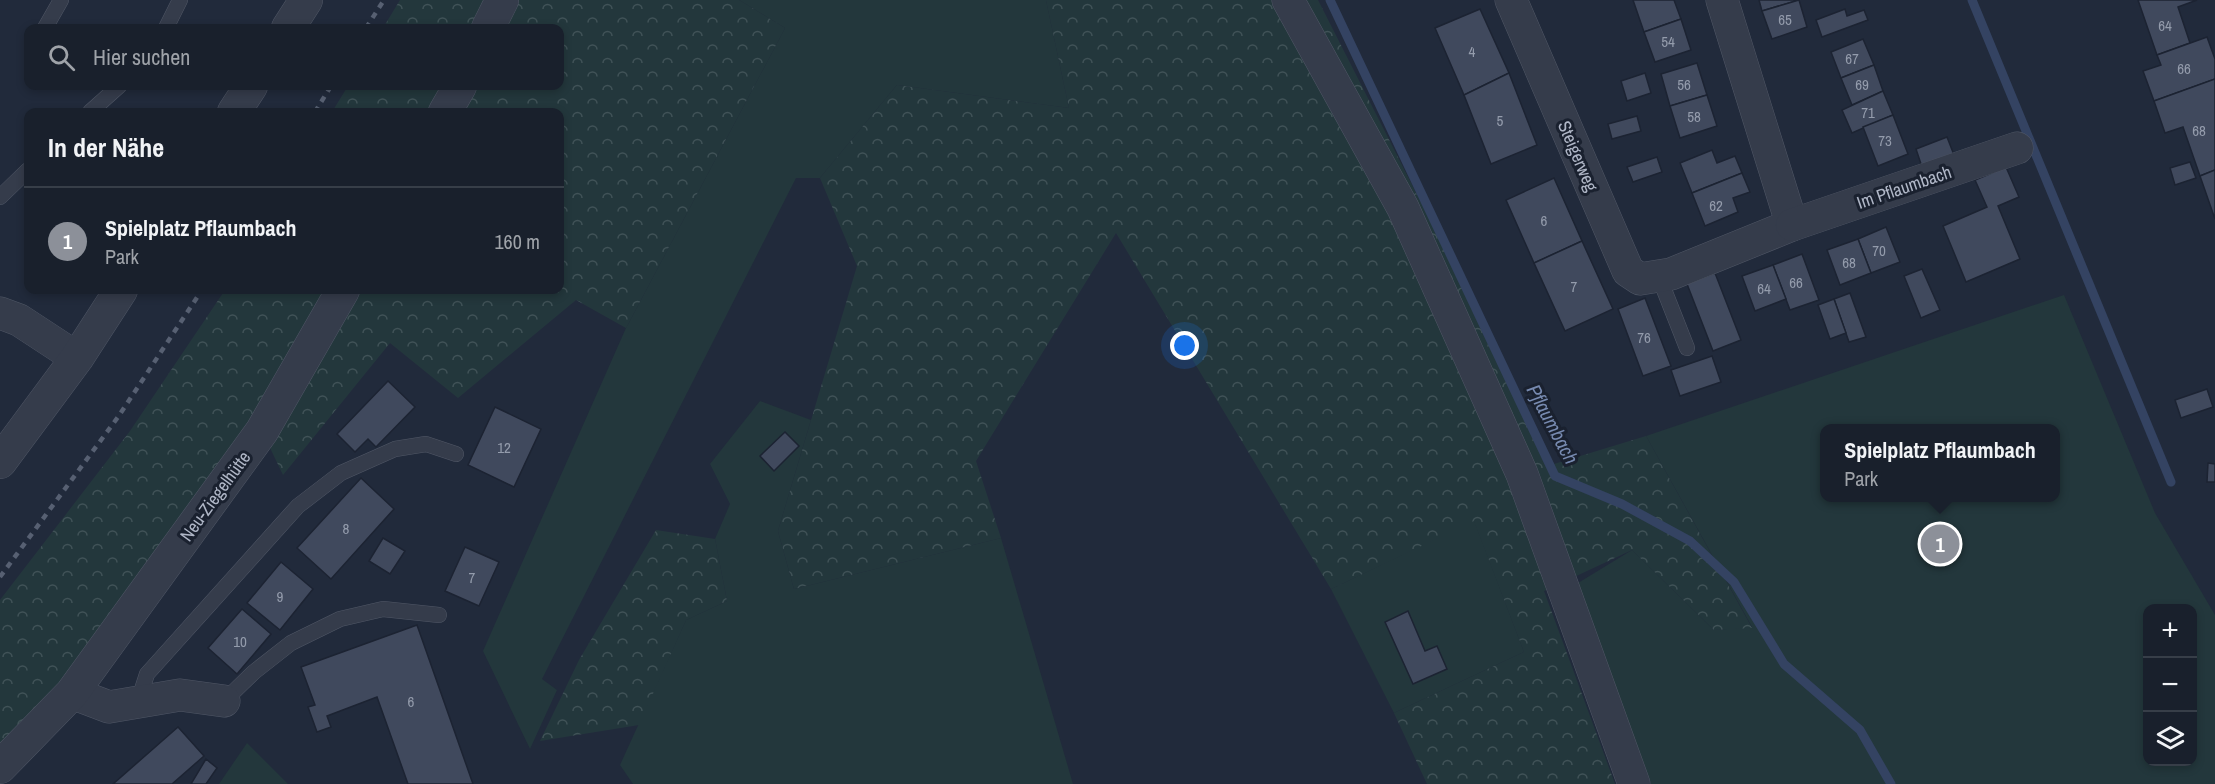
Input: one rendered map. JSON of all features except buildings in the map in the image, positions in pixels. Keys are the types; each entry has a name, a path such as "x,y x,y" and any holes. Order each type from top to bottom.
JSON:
{"street":[{"path":"291,24 306,0"},
{"path":"490,24 502,0"},
{"path":"1288,0 1403,208 1517,464 1634,784"},
{"name":"Steigerweg","path":"1511,0 1628,271 1640,279 1665,275"},
{"path":"1722,0 1792,225"},
{"path":"237,108 249,90"},
{"path":"447,108 458,90"},
{"name":"Im Pflaumbach","path":"1665,275 1792,225 2016,148"},
{"path":"0,462 77,358 118,294"},
{"name":"Neu-Ziegelhütte","path":"0,767 72,693 262,431 341,294"},
{"path":"0,313 19,320 77,358"},
{"path":"72,693 109,706 180,695 224,701"}],"lane":[{"path":"47,24 61,0"},
{"path":"168,24 180,0"},
{"path":"94,108 115,90"},
{"path":"0,197 24,174"},
{"path":"1665,275 1687,348"},
{"path":"138,702 147,674 298,506 341,473 395,448 426,444 456,454"},
{"path":"224,701 254,672 291,643 340,619 383,609 439,615"}],"green space":[{"path":"400,0 739,0 785,28 626,328 576,300 458,398 390,343 283,475 262,431 336,294 564,294 564,108 334,108 346,90 564,90 564,24 385,24"},
{"path":"739,0 1046,0 1069,108 897,85 820,178 796,178 542,679 557,690 530,749 483,651 626,328 785,28"},
{"path":"1046,0 1318,0 1554,464 1646,436 1752,628 1714,630 1632,550 1544,591 1615,784 1427,784 1394,713 1524,652 1474,521 1331,589 1116,233 976,461 1001,538 794,589 778,531 857,266 820,178 897,85 1069,108"},
{"path":"222,294 328,294 250,427 61,687 0,747 0,600 130,431"},
{"path":"2064,295 2155,513 2215,615 2215,784 1651,784 1578,583 1632,550 1714,630 1752,627 1646,436"},
{"path":"760,401 811,420 778,531 794,589 1001,538 1073,784 633,784 620,765 686,620 727,601 715,539 730,504 710,464"},
{"path":"1474,520 1524,652 1394,713 1331,589"},
{"path":"656,530 715,539 727,601 686,620 639,725 540,741 579,660"},
{"path":"247,743 288,784 219,784"}],"waterway":[{"name":"Pflaumbach","path":"1330,0 1555,476 1622,504 1690,541 1734,582 1784,664 1860,730 1891,784"},
{"path":"1972,0 2171,482"}],"railway":[{"path":"369,24 384,0"},
{"path":"317,108 329,90"},
{"path":"0,577 118,417 199,294"}],"place":[{"name":"Spielplatz Pflaumbach","path":"1940,544"}]}
